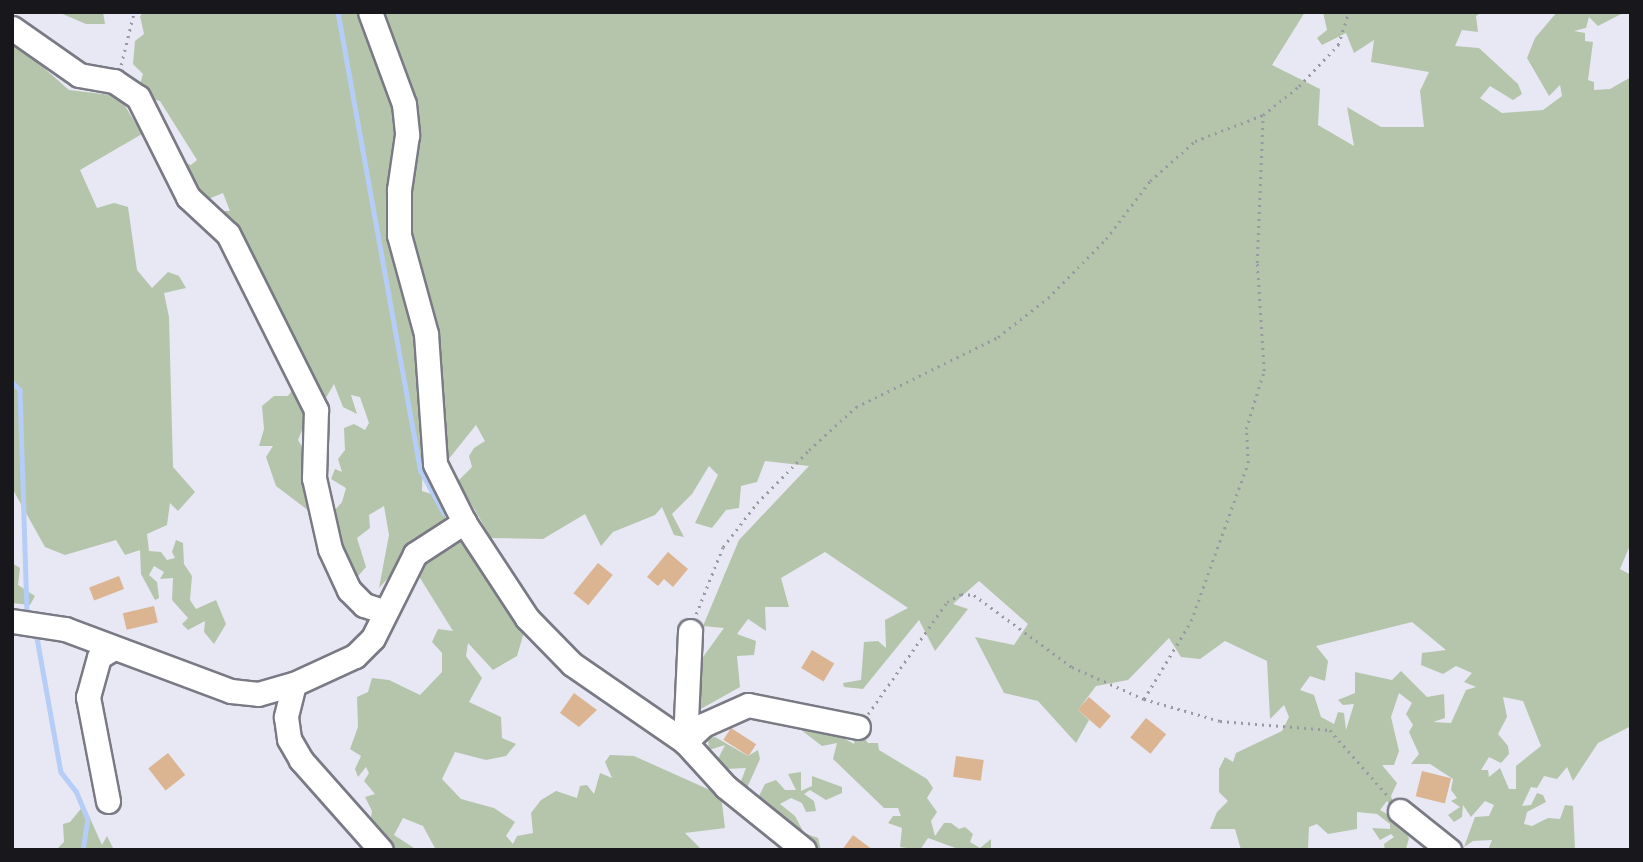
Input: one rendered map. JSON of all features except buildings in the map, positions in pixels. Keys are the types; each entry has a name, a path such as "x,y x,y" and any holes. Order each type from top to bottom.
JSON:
{"street":[{"path":"370,12 404,104 407,135 399,190 399,235 426,334 435,464 464,522 527,618 572,664 685,742 726,787 804,850"},
{"path":"12,28 79,75 114,81 138,96 188,197 228,234 316,410 314,478 330,549 349,590 364,605 385,612"},
{"path":"12,621 65,629 231,691 258,694 294,684 355,656 373,638 415,554 464,522"},
{"path":"685,742 690,631"},
{"path":"108,801 88,697 99,657 114,648"},
{"path":"294,684 286,717 289,739 301,760 381,850"},
{"path":"685,742 703,725 748,705 858,727"},
{"path":"1399,811 1449,850"}],"path":[{"path":"114,81 128,48 134,12"},
{"path":"690,631 723,547 757,503 856,407 999,337 1048,298 1106,239 1150,181 1195,141 1263,115 1299,86 1338,45 1349,12"},
{"path":"1144,699 1191,621 1248,463 1246,429 1264,371 1257,263 1263,115"},
{"path":"858,727 947,602 961,594 974,595 1072,667 1144,699 1220,721 1330,730 1399,811"}],"green space":[{"path":"58,12 103,12 105,24 86,24"},
{"path":"144,12 1305,12 1272,65 1320,89 1318,125 1354,146 1347,107 1381,127 1424,127 1420,91 1429,72 1371,62 1374,40 1354,53 1346,33 1322,45 1317,38 1327,30 1323,12 1482,12 1476,16 1478,32 1462,30 1455,46 1479,48 1518,84 1522,94 1513,100 1490,86 1480,98 1502,113 1543,110 1562,96 1560,85 1549,96 1527,58 1535,38 1557,12 1625,12 1598,26 1589,17 1586,28 1574,31 1585,33 1585,41 1593,42 1588,80 1594,82 1594,90 1610,89 1631,77 1631,543 1620,569 1631,575 1631,726 1598,743 1573,781 1567,767 1557,779 1544,776 1537,788 1531,787 1522,806 1531,805 1537,793 1543,795 1546,802 1527,812 1524,824 1532,826 1548,818 1560,819 1565,805 1573,806 1575,849 1488,850 1492,840 1473,841 1464,847 1475,817 1489,816 1494,805 1485,801 1471,817 1463,805 1462,817 1454,822 1448,815 1460,807 1451,801 1457,798 1451,790 1453,779 1430,764 1411,764 1419,754 1409,732 1413,725 1406,714 1412,703 1399,693 1391,717 1399,751 1394,765 1382,765 1397,783 1391,796 1396,814 1387,801 1380,810 1400,821 1409,838 1406,849 1385,850 1384,844 1394,837 1391,834 1380,840 1372,828 1390,829 1390,824 1377,814 1357,812 1357,829 1328,834 1317,824 1309,827 1308,848 1241,850 1235,829 1210,829 1217,812 1228,801 1219,792 1219,769 1225,757 1233,762 1236,753 1282,731 1289,717 1284,705 1270,719 1267,661 1225,641 1200,659 1181,657 1169,638 1128,680 1096,686 1078,710 1089,720 1076,743 1038,701 1004,693 975,637 1014,645 1028,624 979,581 953,604 968,609 935,651 919,620 863,689 844,687 843,683 861,680 864,642 878,641 886,648 885,620 908,608 825,552 781,578 789,607 765,607 766,631 748,619 737,634 756,641 754,655 737,656 740,687 699,710 698,664 724,628 703,626 739,540 809,466 765,461 757,482 741,486 739,508 726,510 712,528 695,523 718,475 709,466 692,494 672,514 684,537 674,535 662,507 655,515 613,532 601,546 585,514 543,539 491,538 458,481 472,467 469,456 474,448 485,441 476,425 448,460 443,436 423,431 422,491 444,498 446,525 466,537 525,629 517,656 493,670 468,643 466,656 482,678 469,702 501,717 502,738 516,744 506,756 486,760 455,752 442,779 461,799 494,808 515,822 506,836 513,844 517,836 533,833 531,813 541,800 556,791 577,798 580,786 587,785 594,794 600,773 612,778 605,762 610,755 634,756 721,795 725,828 685,833 702,850 436,850 423,826 403,818 394,835 417,850 385,850 370,823 372,811 365,797 375,794 364,781 369,773 366,767 358,777 355,769 361,756 350,749 358,727 357,697 368,692 372,678 389,680 420,695 442,672 442,653 432,642 438,629 453,631 407,557 379,588 389,535 384,506 369,515 370,528 357,538 366,567 353,582 328,518 342,502 346,488 331,479 335,469 342,472 338,459 345,450 344,428 354,424 365,430 369,423 360,397 351,395 357,414 343,407 334,384 320,408 215,211 230,211 223,193 196,204 180,161 191,165 197,160 160,101 144,97 140,84 143,74 133,64 135,41 144,34 140,16","holes":["1412,622 1446,650 1422,653 1421,665 1443,674 1456,666 1472,673 1464,682 1476,687 1466,690 1451,723 1433,722 1445,718 1444,694 1427,697 1401,671 1392,680 1355,672 1355,693 1338,700 1343,705 1354,704 1346,730 1344,713 1338,712 1334,724 1321,717 1314,695 1300,690 1310,676 1325,681 1328,661 1316,646","1503,697 1523,701 1541,746 1516,766 1516,789 1509,789 1500,768 1489,777 1488,770 1481,770 1489,757 1501,763 1509,754 1508,746 1498,734 1507,717"]},
{"path":"12,40 69,90 119,96 142,134 80,170 97,208 114,203 128,207 137,270 152,288 168,272 179,276 186,288 164,293 169,317 173,467 195,492 178,511 170,503 167,525 147,534 149,551 161,552 167,560 175,558 172,552 176,540 183,543 184,564 192,576 190,600 196,609 216,600 226,624 214,644 204,632 205,621 188,630 182,624 188,618 172,600 173,578 160,579 164,572 154,566 149,575 157,582 159,598 155,600 141,574 140,550 125,555 116,540 65,555 45,547 12,488"},
{"path":"296,385 310,411 298,440 307,455 308,470 302,474 309,481 313,514 276,486 266,457 273,446 259,446 264,429 262,406 274,396 288,396"},
{"path":"12,563 20,568 18,585 35,596 30,605 12,603"},
{"path":"835,709 845,739 854,744 855,737 864,737 868,743 878,743 879,750 927,779 933,788 927,798 937,812 931,821 935,836 944,823 951,823 959,829 965,827 973,834 970,842 980,848 991,839 991,848 1004,850 961,850 928,838 920,850 900,847 902,828 888,823 893,816 901,816 898,808 884,808 833,759 837,743 822,746 796,726"},
{"path":"715,737 748,756 758,750 760,759 746,790 738,789 746,768 726,769 718,759 725,745 709,750 708,738"},
{"path":"801,772 801,791 812,786 812,776 842,787 842,793 826,800 810,790 804,794 814,801 816,811 806,812 802,803 791,798 780,804 795,816 804,833 818,838 821,850 813,850 772,818 778,811 759,796 765,784 776,780 785,790 796,790 788,774"},
{"path":"84,805 102,845 107,836 114,850 56,850 64,842 63,824 70,822"}],"waterway":[{"path":"338,12 421,471 444,513"},
{"path":"12,382 20,390 27,611"},
{"path":"36,632 61,772 76,791 88,819 83,850"}]}
